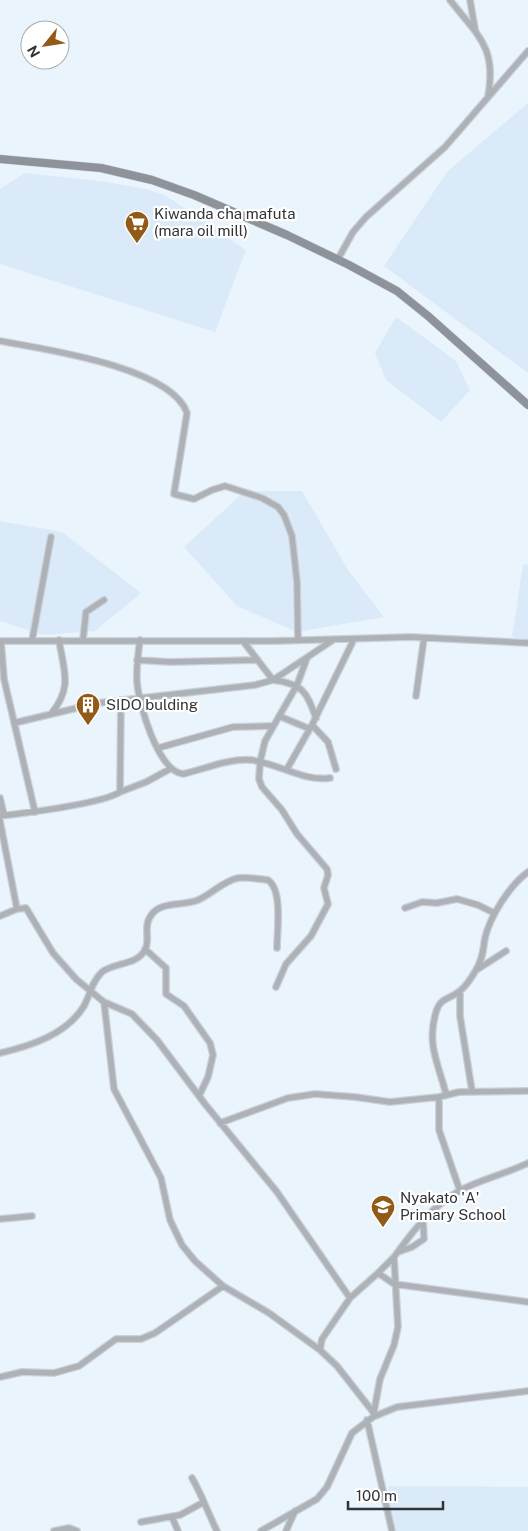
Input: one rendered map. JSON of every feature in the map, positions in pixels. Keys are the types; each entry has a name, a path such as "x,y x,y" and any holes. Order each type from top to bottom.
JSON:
{"street":[{"path":"450,0 475,31"},
{"path":"470,0 471,18 475,31 490,60 491,70 487,99"},
{"path":"338,259 353,232 366,217 445,147 528,51"},
{"path":"0,158 101,168 152,180 194,195 338,259 397,292 428,316 528,405"},
{"path":"0,341 124,368 177,395 184,404 187,413 174,494 194,499 225,486 253,494 278,507 289,524 292,536 297,582 298,640"},
{"path":"32,641 51,537"},
{"path":"84,640 86,612 104,600"},
{"path":"416,696 424,638"},
{"path":"35,812 4,679 0,641 244,641 424,638 528,643"},
{"path":"287,769 316,718 354,639"},
{"path":"51,714 61,702 65,691 59,640"},
{"path":"140,640 137,660 139,698 158,748 170,769 176,773 183,774 248,760 287,769 317,779 330,778"},
{"path":"14,723 121,700 226,690 273,680 333,640"},
{"path":"244,641 256,660 273,680 297,685 304,692 316,718"},
{"path":"276,987 287,962 311,936 328,904 324,888 328,874 326,868 297,834 282,810 262,787 259,779 260,762 272,726 297,685 307,658"},
{"path":"137,660 170,662 256,660"},
{"path":"120,792 121,700"},
{"path":"278,716 311,727 328,742 336,769"},
{"path":"158,748 233,727 272,726"},
{"path":"0,798 2,816 35,812 103,798 170,769"},
{"path":"0,821 17,909"},
{"path":"446,1094 432,1049 433,1026 440,1002 460,991 476,971 481,962 485,938 494,914 516,882 528,872"},
{"path":"0,1053 40,1041 77,1016 95,981 103,971 109,967 128,963 145,949 147,922 155,911 164,906 198,900 233,880 245,878 268,880 276,888 277,948"},
{"path":"405,908 422,902 437,903 457,899 478,905 494,914"},
{"path":"0,916 17,909 26,908 53,953 90,992 104,1002 137,1018 158,1040 220,1123 277,1192 350,1298"},
{"path":"145,949 166,968 166,994 184,1006 210,1043 213,1055 210,1071 199,1096"},
{"path":"476,971 506,951"},
{"path":"460,991 460,1016 472,1091"},
{"path":"104,1002 114,1089 161,1178 170,1220 178,1239 195,1261 224,1286 269,1313 320,1350 337,1366 371,1417 392,1531"},
{"path":"220,1123 288,1098 305,1095 334,1095 390,1102 439,1097 446,1094 472,1091 528,1091"},
{"path":"439,1097 439,1130 460,1191"},
{"path":"320,1350 322,1338 350,1298 396,1255 422,1220 460,1191 528,1163"},
{"path":"0,1219 32,1216"},
{"path":"396,1255 424,1239 422,1220"},
{"path":"371,1417 380,1379 391,1353 398,1327 398,1306 394,1284 396,1255"},
{"path":"378,1273 394,1284 528,1302"},
{"path":"0,1376 22,1372 54,1373 79,1366 116,1339 141,1339 155,1333 224,1286"},
{"path":"261,1531 317,1499 327,1487 352,1433 371,1417 397,1407 528,1391"},
{"path":"192,1478 202,1494 217,1531"},
{"path":"141,1522 172,1517 204,1502"},
{"path":"286,1531 295,1511"},
{"path":"172,1517 178,1531"},
{"path":"54,1531 69,1528 77,1531"}],"shaded area":[{"path":"528,103 528,373 384,266 447,172"},
{"path":"25,173 100,181 147,189 166,196 246,250 215,332 0,264 0,189"},
{"path":"396,317 456,361 470,390 441,422 386,380 375,353"},
{"path":"245,491 302,491 348,570 384,617 297,632 237,606 184,547"},
{"path":"0,521 62,532 141,593 95,631 44,635 0,621"},
{"path":"523,564 528,565 528,640 512,637"},
{"path":"389,1486 528,1487 528,1531 389,1531"}],"place":[{"name":"Kiwanda cha mafuta (mara oil mill)","path":"137,244"},
{"name":"SIDO bulding","path":"88,726"},
{"name":"Nyakato 'A' Primary School","path":"383,1228"}]}
